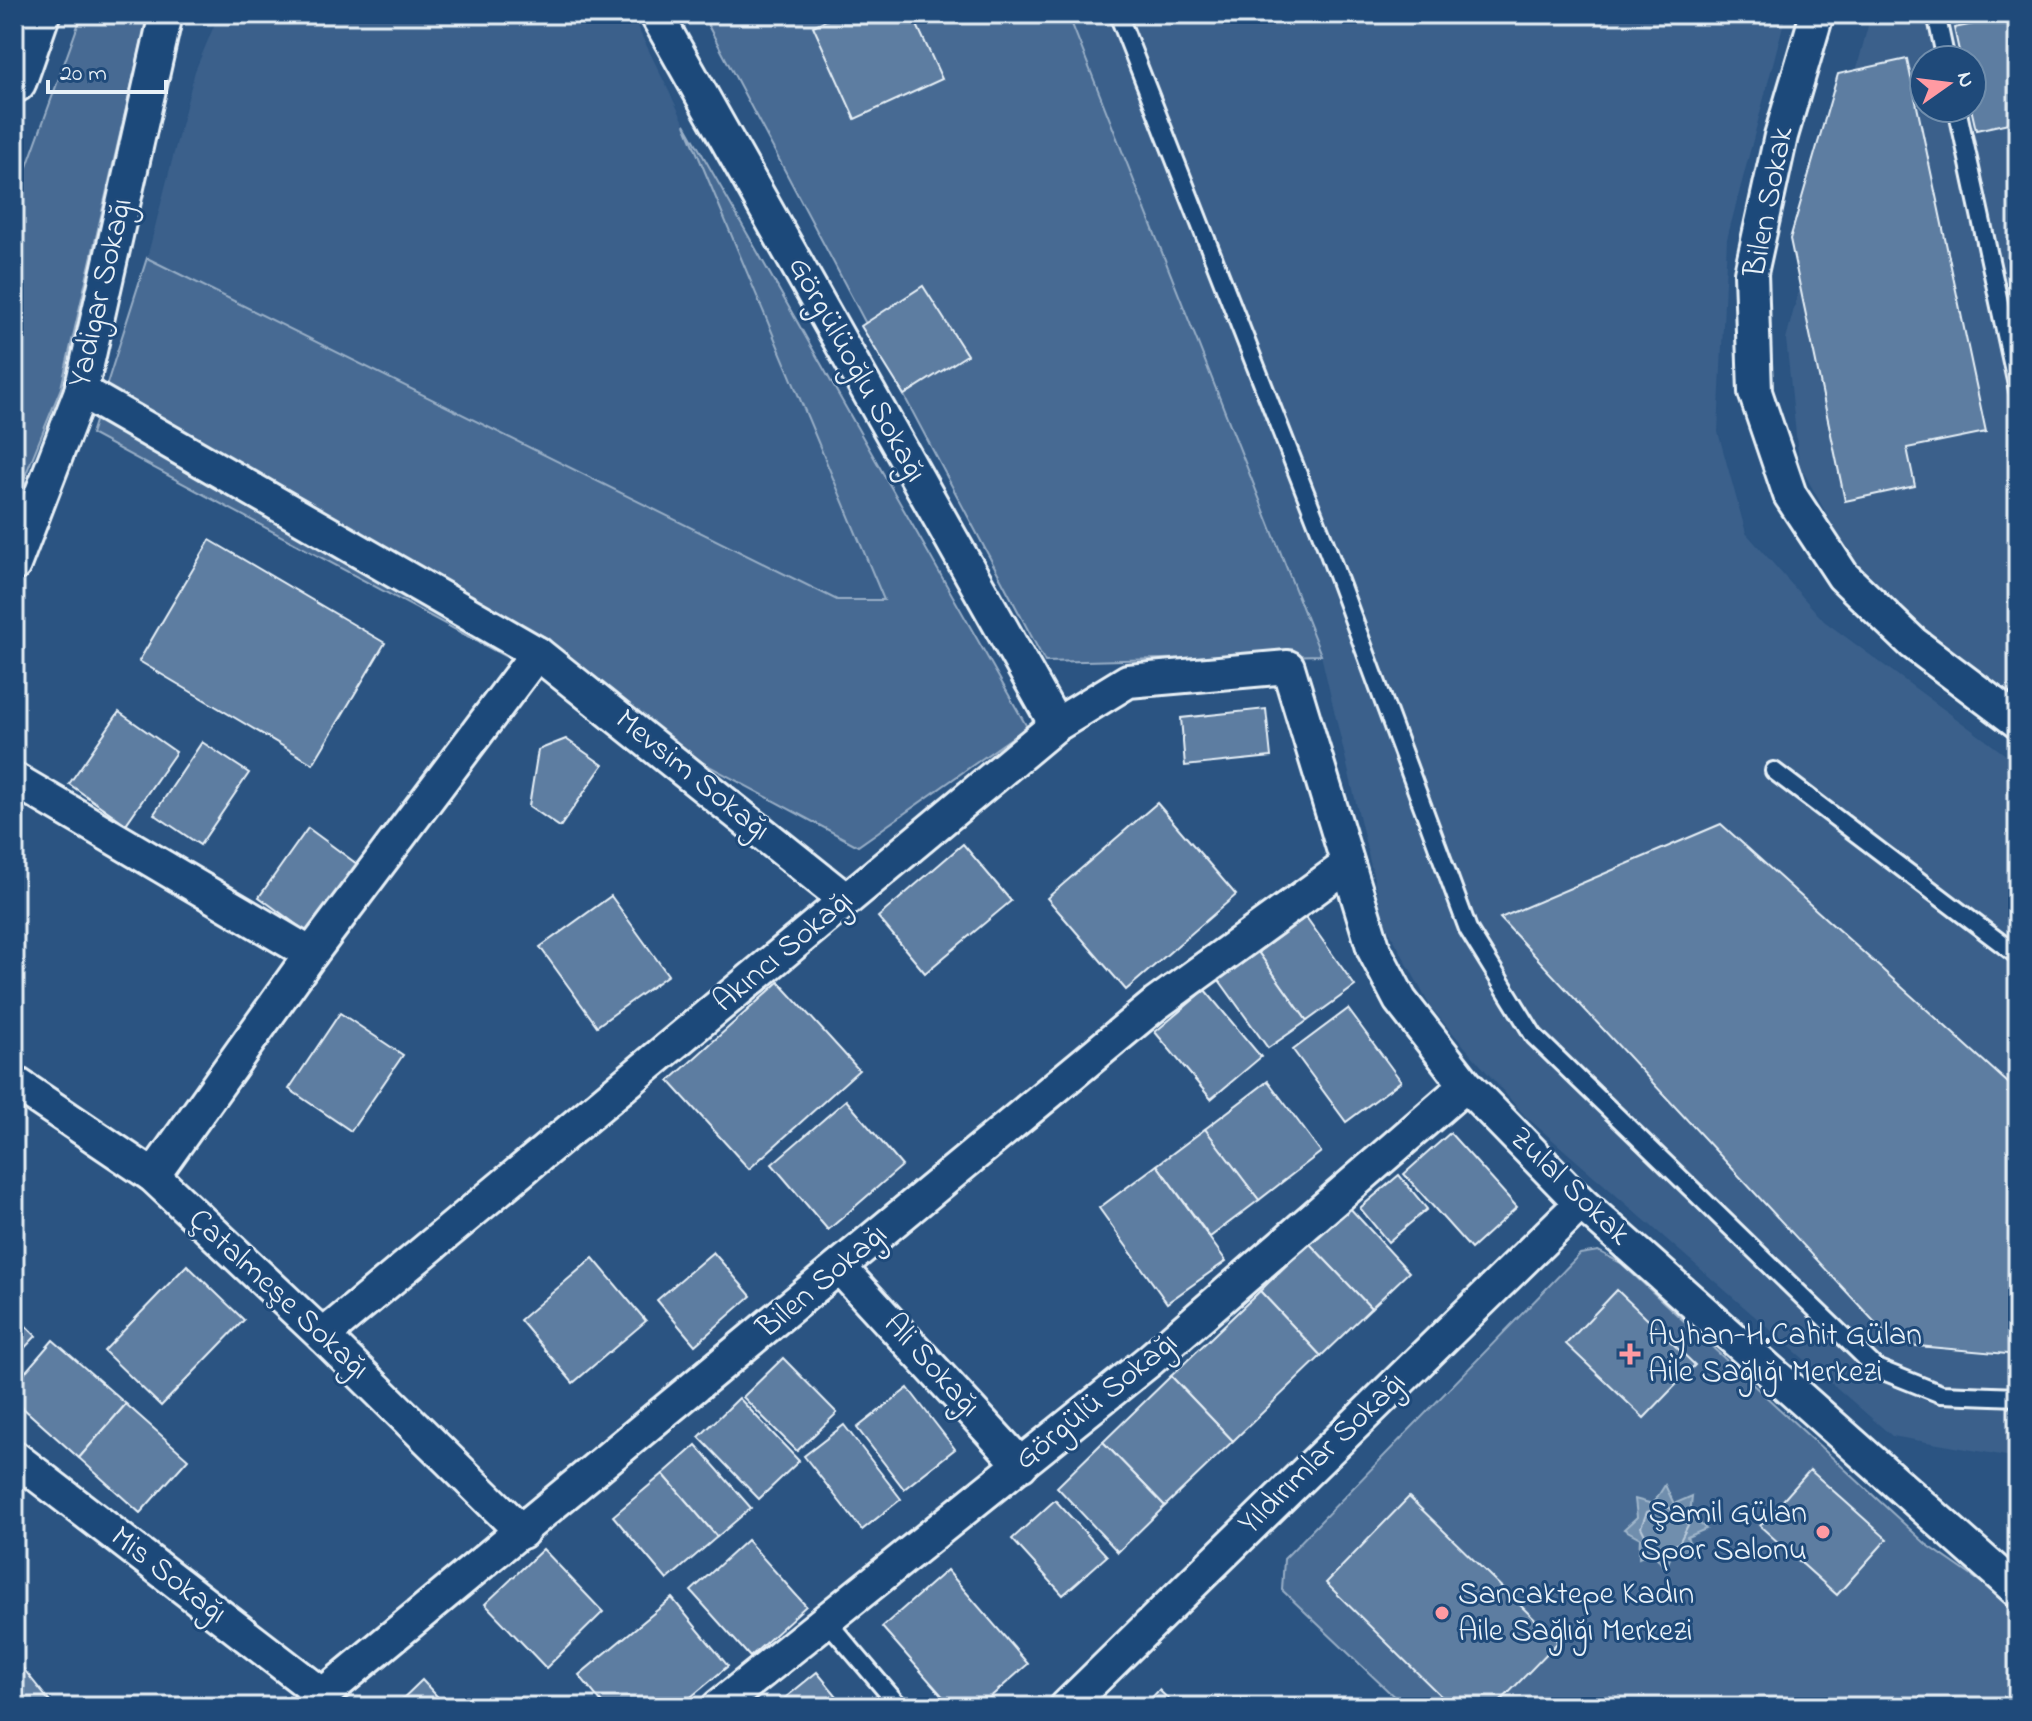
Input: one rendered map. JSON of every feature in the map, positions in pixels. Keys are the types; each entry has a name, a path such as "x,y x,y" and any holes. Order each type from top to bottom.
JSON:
{"highway":[{"path":"14,80 37,14"}],"street":[{"name":"Yadigar Sokağı","path":"14,565 81,391 166,14"},
{"name":"Görgülüoğlu Sokağı","path":"656,14 1056,725"},
{"name":"Bilen Sokak","path":"1817,14 1781,136 1751,273 1755,392 1790,495 1843,576 1913,643 2018,722"},
{"name":"Mevsim Sokağı","path":"81,391 537,653 846,900"},
{"path":"153,1176 311,954 537,653"},
{"name":"Akıncı Sokağı","path":"323,1336 1056,725 1128,681 1288,667"},
{"name":"Zulal Sokak","path":"1288,667 1374,950 1400,1000 1466,1085 1581,1203 2018,1591"},
{"path":"14,779 311,954"},
{"name":"Bilen Sokağı","path":"315,1701 1156,1004 1346,866"},
{"name":"Çatalmeşe Sokağı","path":"14,1082 153,1176 323,1336 522,1532"},
{"name":"Görgülü Sokağı","path":"718,1707 1150,1360 1466,1085"},
{"name":"Yıldırımlar Sokağı","path":"1066,1707 1581,1203"},
{"name":"Ali Sokağı","path":"840,1268 1021,1465"},
{"name":"Mis Sokağı","path":"14,1457 315,1701"}],"lane":[{"path":"1118,14 1333,566 1468,929 1534,1036 1876,1368 1941,1394 2018,1397"},
{"path":"1936,14 1943,44"},
{"path":"1960,124 2018,390"},
{"path":"1774,771 2018,956"},
{"path":"826,1620 900,1707"}],"shaded area":[{"path":"82,14 148,14 61,388 14,503 14,203"},
{"path":"219,14 631,14 685,124 885,600 837,600 147,258 195,71"},
{"path":"702,14 1068,14 1321,655 1045,662"},
{"path":"1068,14 1786,14 1727,239 1718,432 1746,533 1824,621 2018,764 2018,1458 1892,1436 1524,1115 1431,1008 1384,921 1321,655"},
{"path":"1871,14 2018,14 2018,703 1934,645 1850,557 1799,464 1786,339"},
{"path":"685,124 1027,727 858,846 91,434 147,258 837,600 884,600"},
{"path":"1598,1251 1621,1263 1926,1544 2018,1608 2018,1707 1405,1707 1282,1590 1284,1559 1580,1254"}],"water":[{"path":"1665,1485 1674,1504 1692,1496 1690,1515 1706,1529 1687,1537 1695,1555 1673,1552 1665,1569 1653,1552 1639,1558 1640,1538 1624,1529 1637,1517 1635,1499 1653,1504"}],"building":[{"path":"839,14 912,14 942,79 855,119 813,26"},
{"path":"2018,15 2018,121 1976,130 1975,124 1988,124 1988,44 1958,44 1954,28"},
{"path":"1907,59 1908,124 1921,124 1986,432 1907,448 1915,486 1845,501 1790,239 1838,74"},
{"path":"923,286 967,355 904,395 861,326"},
{"path":"210,540 385,643 313,764 139,661"},
{"path":"1266,709 1271,757 1185,766 1181,718"},
{"path":"119,712 176,752 126,824 69,784"},
{"path":"566,739 603,765 560,827 529,806 538,750"},
{"path":"202,742 249,773 200,845 154,814"},
{"path":"1157,803 1236,895 1126,990 1047,898"},
{"path":"1721,824 2018,1092 2018,1355 1895,1344 1500,918"},
{"path":"308,828 361,867 312,936 259,897"},
{"path":"963,844 1011,901 925,973 878,917"},
{"path":"611,896 668,975 597,1026 540,947"},
{"path":"1306,917 1355,986 1307,1021 1258,952"},
{"path":"1258,952 1307,1021 1268,1048 1219,980"},
{"path":"779,982 859,1070 749,1169 669,1081"},
{"path":"1205,990 1261,1057 1211,1099 1155,1032"},
{"path":"1348,1009 1401,1081 1346,1122 1293,1050"},
{"path":"340,1013 403,1055 351,1131 289,1089"},
{"path":"1268,1081 1321,1152 1259,1200 1205,1129"},
{"path":"846,1100 902,1166 828,1230 772,1164"},
{"path":"1205,1129 1259,1200 1210,1237 1157,1165"},
{"path":"1450,1133 1517,1207 1471,1249 1404,1174"},
{"path":"1157,1165 1226,1261 1167,1303 1099,1208"},
{"path":"1399,1175 1427,1209 1388,1242 1360,1208"},
{"path":"1348,1206 1409,1272 1371,1308 1309,1243"},
{"path":"1309,1243 1371,1308 1321,1356 1260,1291"},
{"path":"713,1252 751,1296 695,1345 657,1300"},
{"path":"593,1258 646,1321 573,1383 520,1320"},
{"path":"187,1265 244,1320 161,1406 104,1351"},
{"name":"Ayhan-H.Cahit Gülan Aile Sağlığı Merkezi","path":"1617,1290 1695,1365 1644,1418 1566,1344"},
{"path":"1260,1291 1321,1356 1233,1441 1171,1376"},
{"path":"14,1314 36,1336 14,1359"},
{"path":"53,1340 126,1404 79,1458 14,1400 14,1385"},
{"path":"783,1358 837,1413 797,1451 743,1397"},
{"path":"1171,1376 1233,1441 1165,1506 1103,1442"},
{"path":"908,1388 955,1449 904,1489 857,1428"},
{"path":"739,1398 799,1461 759,1499 699,1437"},
{"path":"126,1404 188,1459 140,1513 79,1458"},
{"path":"844,1425 901,1499 862,1530 804,1456"},
{"path":"1103,1442 1165,1506 1118,1552 1057,1487"},
{"path":"696,1445 751,1508 717,1537 663,1474"},
{"name":"Şamil Gülan Spor Salonu","path":"1810,1470 1887,1539 1837,1595 1760,1526"},
{"path":"663,1474 717,1537 667,1580 613,1516"},
{"name":"Sancaktepe Kadın Aile Sağlığı Merkezi","path":"1409,1497 1558,1642 1495,1707 1452,1707 1326,1583"},
{"path":"1055,1500 1107,1556 1063,1595 1012,1539"},
{"path":"747,1540 806,1606 750,1657 691,1591"},
{"path":"543,1549 603,1612 546,1668 485,1604"},
{"path":"947,1570 1028,1664 979,1707 952,1707 882,1627"},
{"path":"672,1598 728,1666 679,1707 605,1707 579,1675"},
{"path":"14,1657 54,1707 14,1707"},
{"path":"817,1672 846,1707 774,1707"},
{"path":"422,1680 447,1707 394,1707"},
{"path":"1159,1690 1177,1707 1143,1707"},
{"path":"1218,1699 1226,1707 1210,1707"}],"place":[{"name":"Ayhan-H.Cahit Gülan Aile Sağlığı Merkezi","path":"1630,1354"},
{"name":"Şamil Gülan Spor Salonu","path":"1823,1532"},
{"name":"Sancaktepe Kadın Aile Sağlığı Merkezi","path":"1442,1613"}]}
